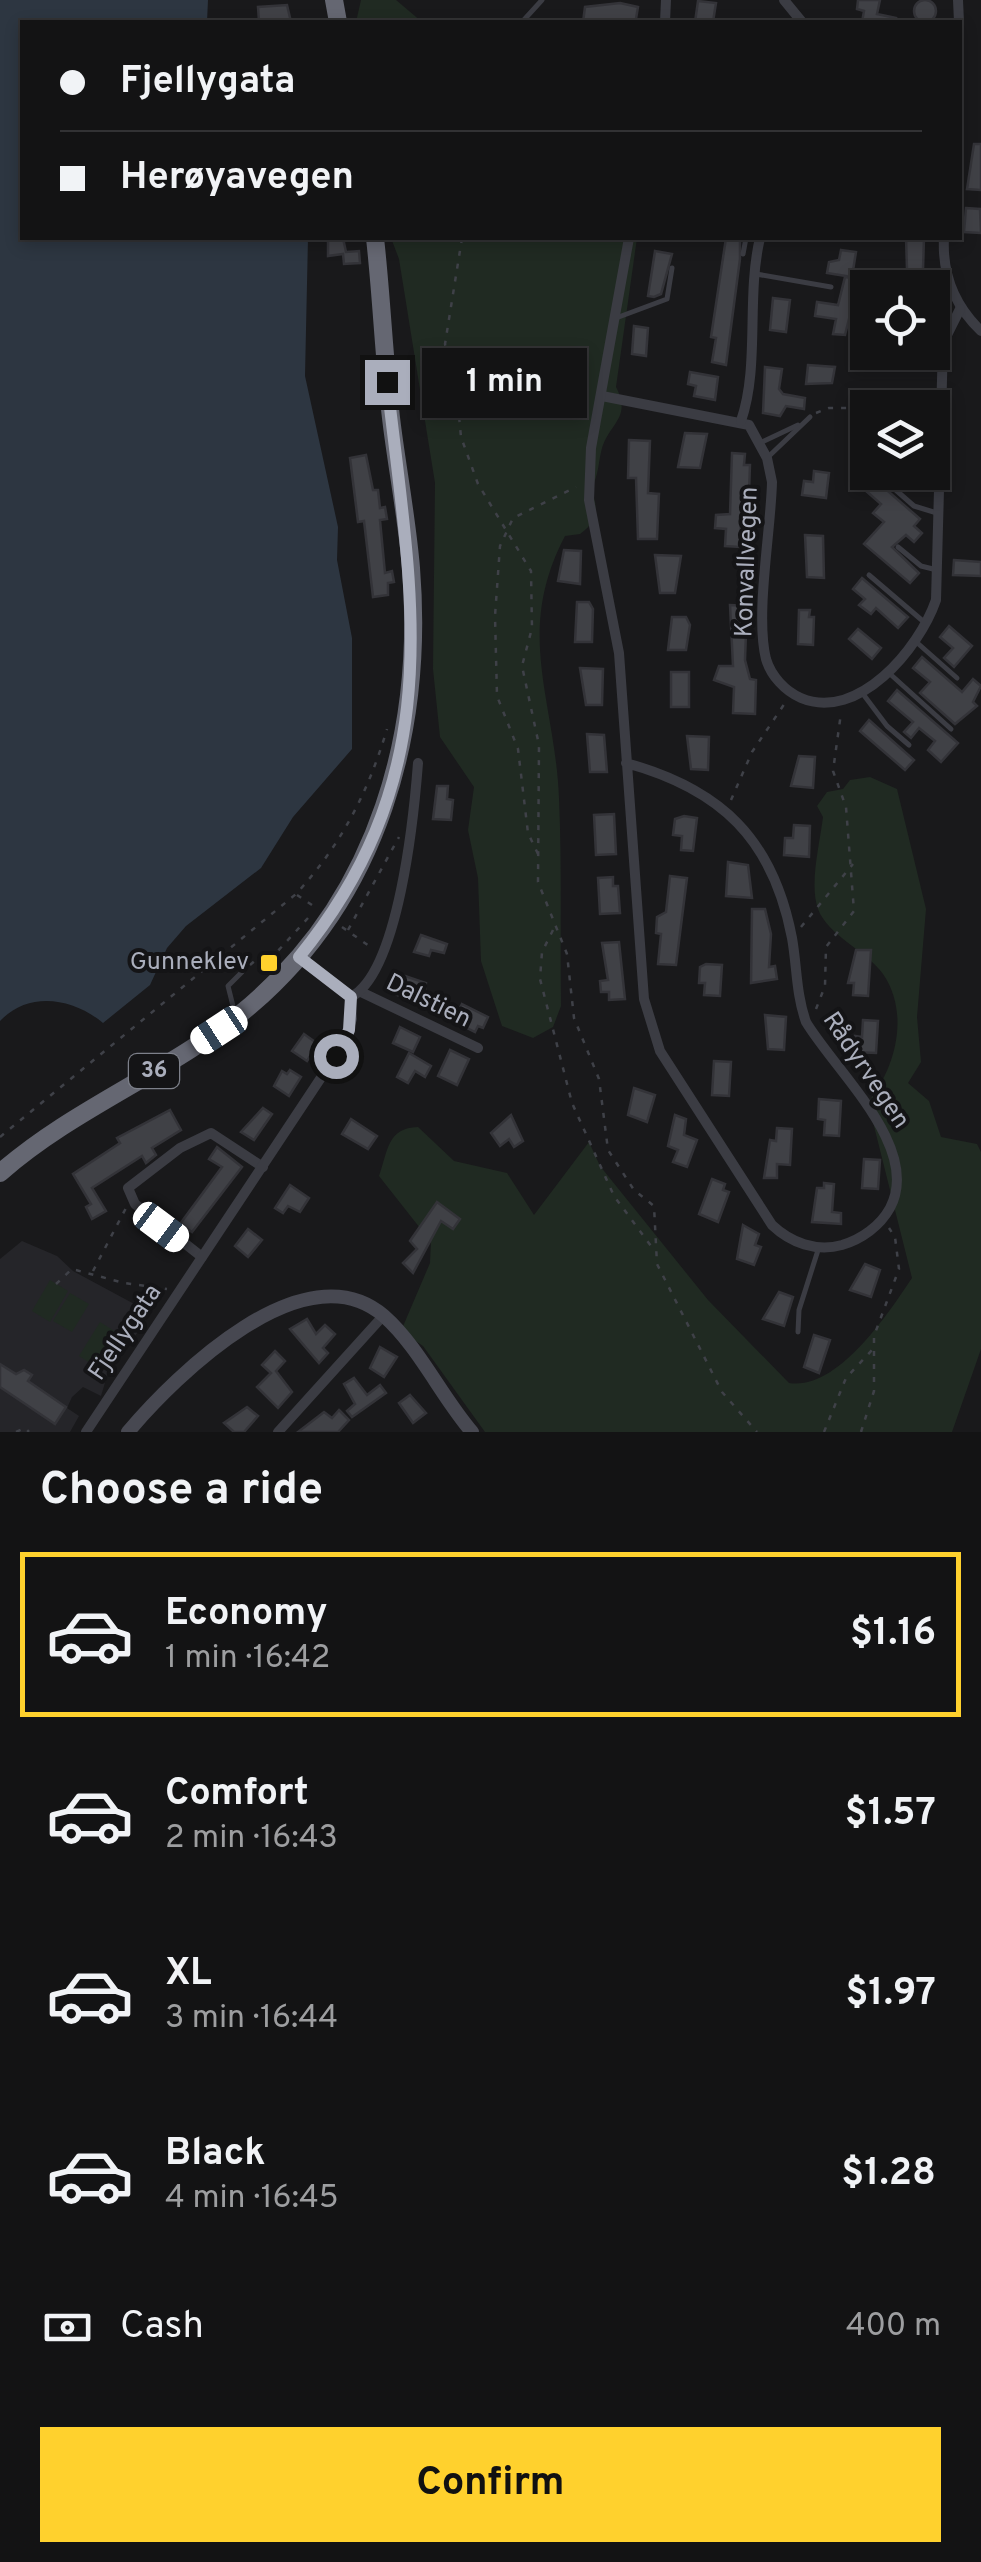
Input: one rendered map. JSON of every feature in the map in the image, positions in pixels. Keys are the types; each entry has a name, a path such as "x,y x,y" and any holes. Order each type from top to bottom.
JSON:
{"highway":[{"name":"36","path":"0,1173 55,1131 237,1016 299,957 330,918 370,847 394,784 410,697 411,569 387,382 375,240"}],"main road":[{"path":"128,1432 201,1358 267,1314 305,1301 333,1298 364,1305 382,1316 464,1429"}],"street":[{"path":"784,0 800,20"},
{"path":"629,240 588,500 618,654 644,999 660,1051 772,1225 798,1244 818,1248 850,1242 882,1220"},
{"path":"602,396 740,421 748,391 754,274 760,240"},
{"path":"944,240 946,274 960,309 981,331"},
{"path":"939,390 942,344 960,309"},
{"name":"Konvallvegen","path":"740,421 749,426 760,443 772,482 765,648 772,672 790,693"},
{"path":"790,693 816,703 844,702 863,694 926,624 936,600 937,490"},
{"name":"Fjellygata","path":"86,1432 344,1043 356,994 379,962 410,837 418,763"},
{"name":"Rådyrvegen","path":"626,763 652,770 727,810 754,840 786,906 798,1001 806,1022 894,1150 897,1191 882,1220"},
{"path":"299,957 356,994"},
{"name":"Dalstien","path":"356,994 478,1048"},
{"path":"202,1257 131,1199 128,1188 143,1174 211,1133 264,1167"},
{"path":"278,1432 382,1316"}],"lane":[{"path":"524,20 542,0"},
{"path":"743,254 746,240"},
{"path":"616,318 667,299 672,268"},
{"path":"754,274 830,287"},
{"path":"760,443 810,417"},
{"path":"767,458 798,425"},
{"path":"896,490 914,506 938,514"},
{"path":"898,547 921,566 937,570"},
{"path":"869,575 926,624"},
{"path":"914,640 956,678"},
{"path":"886,671 951,729"},
{"path":"863,694 887,726 909,745"},
{"path":"237,1016 228,986 242,972"},
{"path":"798,1332 799,1310 818,1248"}],"path":[{"path":"462,240 445,344 467,459 531,571 532,628 522,666 538,745 538,882 554,930 567,954 574,1018 598,1080 608,1150 634,1190 654,1206 655,1252"},
{"path":"810,417 828,408 850,408"},
{"path":"538,856 528,834 518,749 501,710 494,671 500,546 513,518 589,480"},
{"path":"727,810 752,752 776,722 790,693"},
{"path":"806,1022 825,986 826,946 854,911 846,808 834,770 844,702"},
{"path":"0,1137 296,894 333,850 358,810 388,726"},
{"path":"348,930 396,837 410,837"},
{"path":"790,930 799,929 853,863"},
{"path":"225,953 242,972 258,958 266,964 317,908"},
{"path":"554,930 542,952 540,979 572,1103 614,1196 655,1252 722,1392 757,1432"},
{"path":"92,1272 131,1199"},
{"path":"861,1432 874,1391 872,1350 900,1269 895,1237 882,1220"},
{"path":"56,1284 72,1269 124,1284 179,1290"},
{"path":"824,1432 846,1378 872,1350"},
{"path":"16,1432 25,1428 29,1432"}],"shaded area":[{"path":"361,0 396,0 420,20 356,20"},
{"path":"392,240 637,240 616,387 621,413 602,448 591,489 595,514 580,534 565,536 542,604 541,666 559,798 561,1006 553,1027 533,1038 502,1026 481,961 478,878 468,830 474,787 440,737 433,669 435,483 399,259"},
{"path":"870,777 897,789 926,909 917,1017 921,1062 908,1083 929,1101 941,1137 977,1144 981,1152 981,1349 952,1432 485,1432 423,1346 401,1331 430,1263 431,1242 379,1176 390,1142 408,1128 418,1127 454,1161 507,1173 534,1215 589,1142 600,1166 708,1300 789,1383 807,1382 843,1363 875,1329 912,1278 868,1102 892,1057 898,1023 896,1006 883,974 823,919 815,888 823,817 817,806 827,792 843,789 850,780"},
{"path":"22,1241 57,1256 73,1271 151,1313 107,1376 101,1396 83,1387 72,1397 67,1408 79,1416 70,1432 0,1432 0,1259"},
{"path":"50,1280 68,1291 50,1322 32,1311"},
{"path":"70,1293 89,1304 72,1332 53,1321"},
{"path":"100,1322 119,1334 98,1368 79,1356"}],"water":[{"path":"0,0 208,0 207,20 20,20 20,240 308,240 305,376 338,527 337,560 352,638 352,749 293,817 261,868 186,926 167,948 150,985 103,1023 78,1008 50,1001 24,1005 0,1021"}],"building":[{"path":"858,0 880,0 877,14 896,20 862,20 864,11 857,9"},
{"path":"925,0 935,7 933,19 917,19 917,3"},
{"path":"698,1 716,3 713,20 695,20"},
{"path":"620,3 638,7 636,19 583,20 585,7"},
{"path":"287,5 291,20 259,20 258,7"},
{"path":"974,144 981,144 981,190 967,189"},
{"path":"966,208 980,209 981,233 964,232"},
{"path":"328,240 343,240 346,252 359,251 360,263 344,264 343,254 328,256"},
{"path":"726,240 740,240 726,365 712,362 716,338 711,337"},
{"path":"906,240 924,240 923,270 907,269"},
{"path":"841,250 856,252 850,277 827,273 829,262 839,260"},
{"path":"655,251 672,254 661,294 654,297 648,296"},
{"path":"845,277 850,278 850,315 845,335 833,334 836,319 815,316 817,302 838,305"},
{"path":"773,298 790,300 786,332 770,330"},
{"path":"634,326 648,328 646,356 632,354"},
{"path":"808,365 835,367 832,383 806,384"},
{"path":"765,367 782,369 779,389 783,394 805,398 804,409 786,406 780,416 763,413"},
{"path":"690,372 718,377 715,400 694,396 696,386 688,384"},
{"path":"685,433 707,434 700,468 678,467"},
{"path":"629,440 650,441 648,493 659,494 657,539 638,539 636,478 628,478"},
{"path":"732,453 745,454 744,465 750,465 748,520 741,520 740,547 725,546 726,529 715,528 716,515 730,514"},
{"path":"366,455 373,490 378,490 380,508 385,507 387,519 380,520 385,573 392,571 394,582 388,583 388,595 373,597 364,521 358,522 350,458"},
{"path":"814,471 829,473 826,498 802,495 804,481 813,482"},
{"path":"865,490 887,490 920,519 914,526 922,533 914,542 906,535 892,547 919,573 910,583 864,544 884,522 873,513 881,504"},
{"path":"805,535 823,536 824,578 807,577"},
{"path":"564,550 581,551 580,584 558,581"},
{"path":"655,555 681,556 675,593 660,593"},
{"path":"954,560 981,562 981,576 953,575"},
{"path":"862,578 908,617 898,628 876,608 871,614 859,605 865,599 853,589"},
{"path":"577,602 589,602 593,609 592,642 575,642"},
{"path":"730,605 747,606 745,660 750,679 756,680 755,714 733,713 734,687 714,680 719,666 733,666"},
{"path":"799,610 810,610 809,617 814,617 813,645 798,644"},
{"path":"672,617 686,617 690,625 686,650 668,650"},
{"path":"949,626 972,646 954,667 944,658 953,648 940,637"},
{"path":"858,629 881,648 872,659 849,639"},
{"path":"922,657 962,692 973,679 981,686 973,702 977,706 955,724 920,693 930,682 913,668"},
{"path":"580,668 603,669 602,705 586,705"},
{"path":"671,672 689,672 689,707 671,707"},
{"path":"897,690 958,743 941,762 928,750 935,741 919,728 911,738 904,732 913,722 888,701"},
{"path":"869,720 914,760 905,770 860,731"},
{"path":"587,734 604,735 607,772 590,772"},
{"path":"687,736 709,737 708,770 691,769"},
{"path":"799,756 815,757 813,788 791,786"},
{"path":"437,786 448,786 447,799 453,800 451,820 433,819"},
{"path":"614,814 616,854 596,855 594,815"},
{"path":"697,818 693,851 681,850 682,836 673,835 675,819"},
{"path":"794,825 810,826 809,857 784,855 785,838 793,838"},
{"path":"728,862 748,865 752,898 726,896"},
{"path":"670,876 687,878 676,965 658,964 661,934 656,933 657,917 666,912"},
{"path":"613,877 613,886 618,886 620,913 600,914 598,878"},
{"path":"752,909 765,909 771,934 769,967 775,966 777,979 751,983"},
{"path":"421,935 447,944 444,953 431,950 429,956 414,952"},
{"path":"619,942 625,999 609,1000 609,992 601,992 600,981 608,980 602,943"},
{"path":"856,950 871,950 868,996 853,995 854,983 848,983"},
{"path":"722,965 720,996 704,995 705,983 699,983 700,967"},
{"path":"402,975 426,983 423,1006 395,994"},
{"path":"462,1004 488,1017 483,1028 478,1026 475,1032 453,1021"},
{"path":"765,1015 786,1017 784,1050 768,1049"},
{"path":"863,1020 878,1021 876,1053 854,1052 855,1036 862,1037"},
{"path":"400,1027 420,1037 413,1052 393,1043"},
{"path":"304,1034 318,1044 307,1061 292,1051"},
{"path":"450,1050 469,1059 457,1085 438,1076"},
{"path":"409,1053 431,1066 425,1077 415,1071 408,1083 397,1077"},
{"path":"714,1061 731,1062 729,1096 712,1095"},
{"path":"290,1070 301,1077 289,1096 274,1086 282,1071 287,1074"},
{"path":"634,1088 655,1095 647,1122 628,1115"},
{"path":"819,1099 841,1101 839,1136 824,1135 825,1120 818,1119"},
{"path":"263,1108 272,1114 254,1140 241,1132"},
{"path":"170,1110 181,1130 152,1148 156,1155 146,1163 142,1156 92,1188 106,1211 92,1219 86,1207 91,1204 73,1174 120,1143 117,1138"},
{"path":"511,1115 523,1141 514,1147 509,1139 500,1146 491,1133"},
{"path":"675,1115 686,1119 684,1135 697,1140 687,1167 673,1162 678,1150 668,1146"},
{"path":"351,1119 377,1136 368,1149 342,1134"},
{"path":"777,1128 792,1129 790,1165 777,1164 777,1178 764,1178 770,1140 776,1141"},
{"path":"217,1147 242,1167 192,1232 180,1224 222,1167 209,1159"},
{"path":"864,1159 880,1160 878,1189 862,1188"},
{"path":"712,1179 725,1184 723,1190 729,1192 718,1222 699,1214"},
{"path":"824,1183 834,1184 832,1212 841,1213 841,1224 812,1222 817,1188 824,1188"},
{"path":"290,1185 309,1198 300,1212 288,1206 283,1213 275,1208"},
{"path":"437,1202 460,1219 453,1229 441,1221 413,1273 403,1263 417,1249 410,1241"},
{"path":"743,1225 759,1234 755,1245 761,1247 754,1265 737,1259"},
{"path":"248,1229 262,1240 248,1257 235,1246"},
{"path":"865,1264 880,1270 871,1297 850,1290"},
{"path":"779,1292 793,1297 784,1326 763,1319"},
{"path":"307,1319 316,1334 325,1325 335,1334 323,1348 328,1353 319,1363 290,1329"},
{"path":"814,1335 830,1340 819,1373 804,1367"},
{"path":"380,1347 397,1357 384,1377 370,1368"},
{"path":"275,1351 285,1361 276,1371 292,1392 278,1408 257,1387 271,1373 262,1365"},
{"path":"0,1364 16,1374 24,1370 32,1375 28,1381 66,1407 55,1424 0,1387"},
{"path":"354,1378 367,1395 380,1385 386,1393 352,1417 347,1411 355,1404 344,1384"},
{"path":"410,1395 426,1413 413,1423 399,1403"},
{"path":"247,1407 258,1416 244,1432 234,1432 224,1423"},
{"path":"339,1410 349,1420 338,1432 298,1432 324,1412 332,1418"}],"place":[{"name":"Gunneklev","path":"269,963"}],"route":[{"path":"336,1056 352,1019 351,997 299,957 330,918 370,847 394,784 410,697 411,569 387,382"}]}
